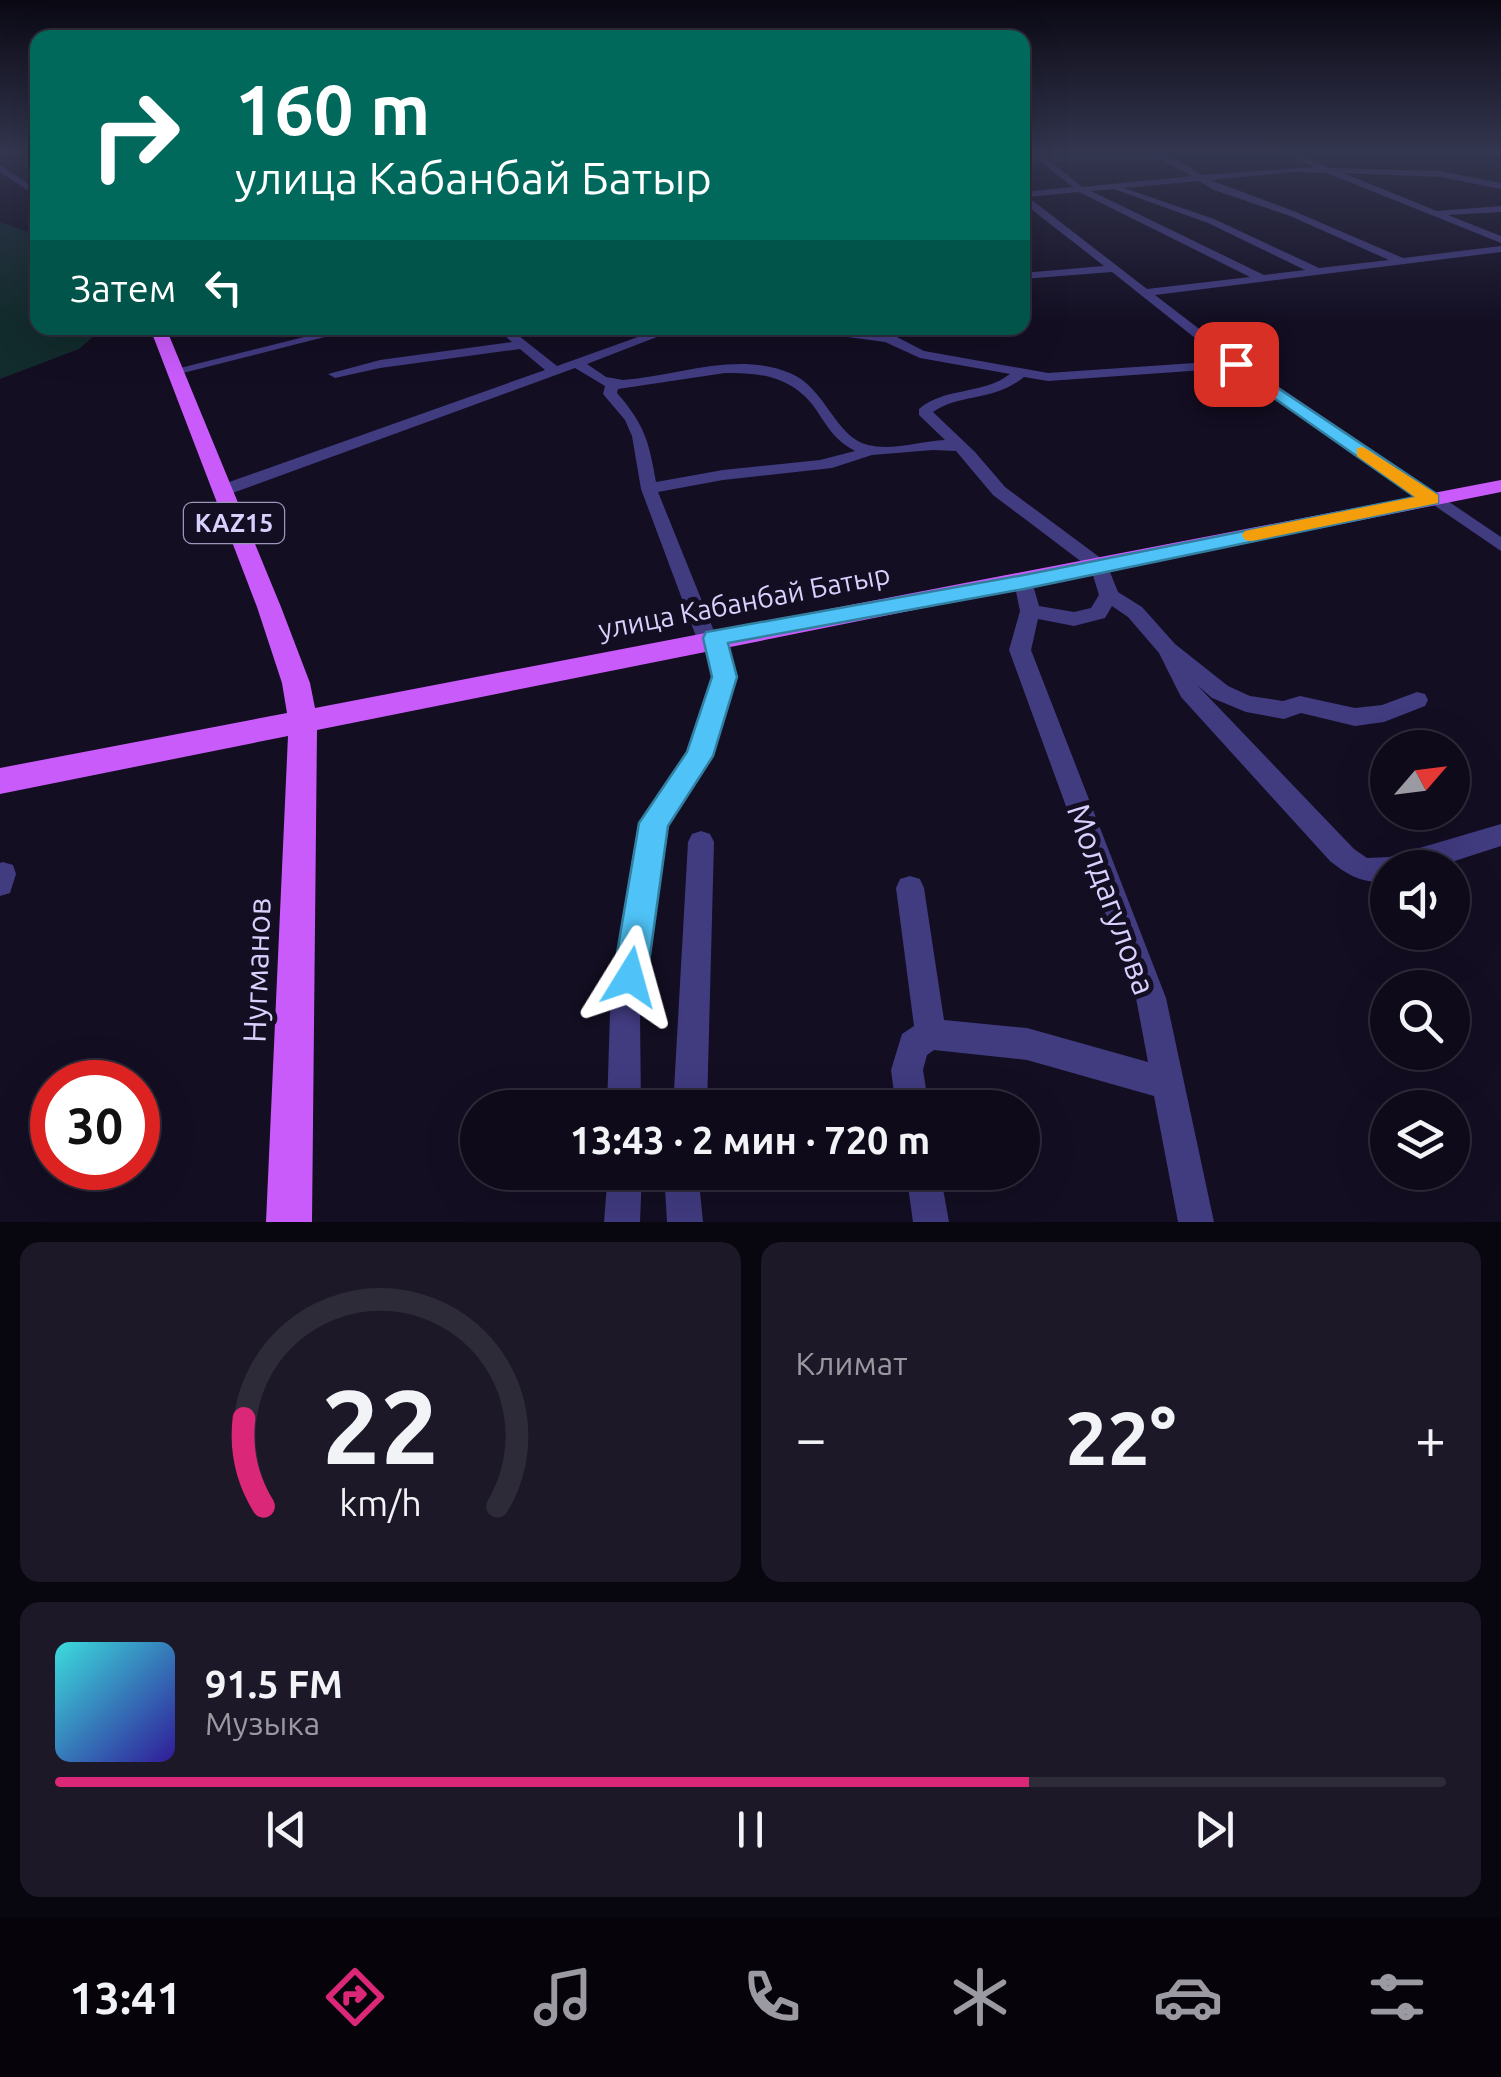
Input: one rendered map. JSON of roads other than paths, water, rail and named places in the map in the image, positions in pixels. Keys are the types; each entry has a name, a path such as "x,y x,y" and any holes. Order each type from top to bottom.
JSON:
{"main road":[{"name":"KAZ15","path":"161,335 269,607 296,683 303,721"},
{"name":"улица Кабанбай Батыр","path":"0,780 1501,486"},
{"name":"Нугманов","path":"288,1222 303,721"}],"street":[{"path":"1035,210 1236,364 1501,545"},
{"path":"1123,210 1264,279"},
{"path":"1180,210 1318,272"},
{"path":"1282,210 1402,261"},
{"path":"1423,210 1501,240"},
{"path":"1433,214 1487,210"},
{"path":"1146,293 1501,249"},
{"path":"1030,275 1114,270"},
{"path":"175,370 324,335"},
{"path":"510,335 555,371"},
{"path":"221,491 655,335"},
{"path":"861,335 888,338 920,354 966,360 1019,374 1071,377 1236,364"},
{"path":"335,374 390,360 461,355 520,344"},
{"path":"577,363 612,384 698,372 760,370 779,374 811,389 847,440 869,450"},
{"path":"1019,374 991,394 927,406 924,412 1021,510 1099,566 1110,595 1136,612 1168,649 1220,692 1246,704 1284,710 1300,704 1319,706 1355,717 1417,700"},
{"path":"612,384 610,394 632,419 640,436 649,488 725,677 699,756 654,823 625,1013 624,1090"},
{"path":"649,488 689,478 824,465 854,459 869,450 942,443 960,448"},
{"name":"Молдагулова","path":"1024,582 1030,611 1020,650 1151,998 1196,1222"},
{"path":"1030,611 1074,619 1098,613 1110,595"},
{"path":"1168,649 1189,692 1339,853 1356,867 1370,870"},
{"path":"1452,850 1501,836"},
{"path":"691,1090 701,842"},
{"path":"910,888 932,1034"},
{"path":"910,1090 907,1070 914,1045 932,1034 1027,1044 1166,1083"},
{"path":"622,1222 624,1190"},
{"path":"682,1190 685,1222"},
{"path":"927,1190 931,1222"}]}
